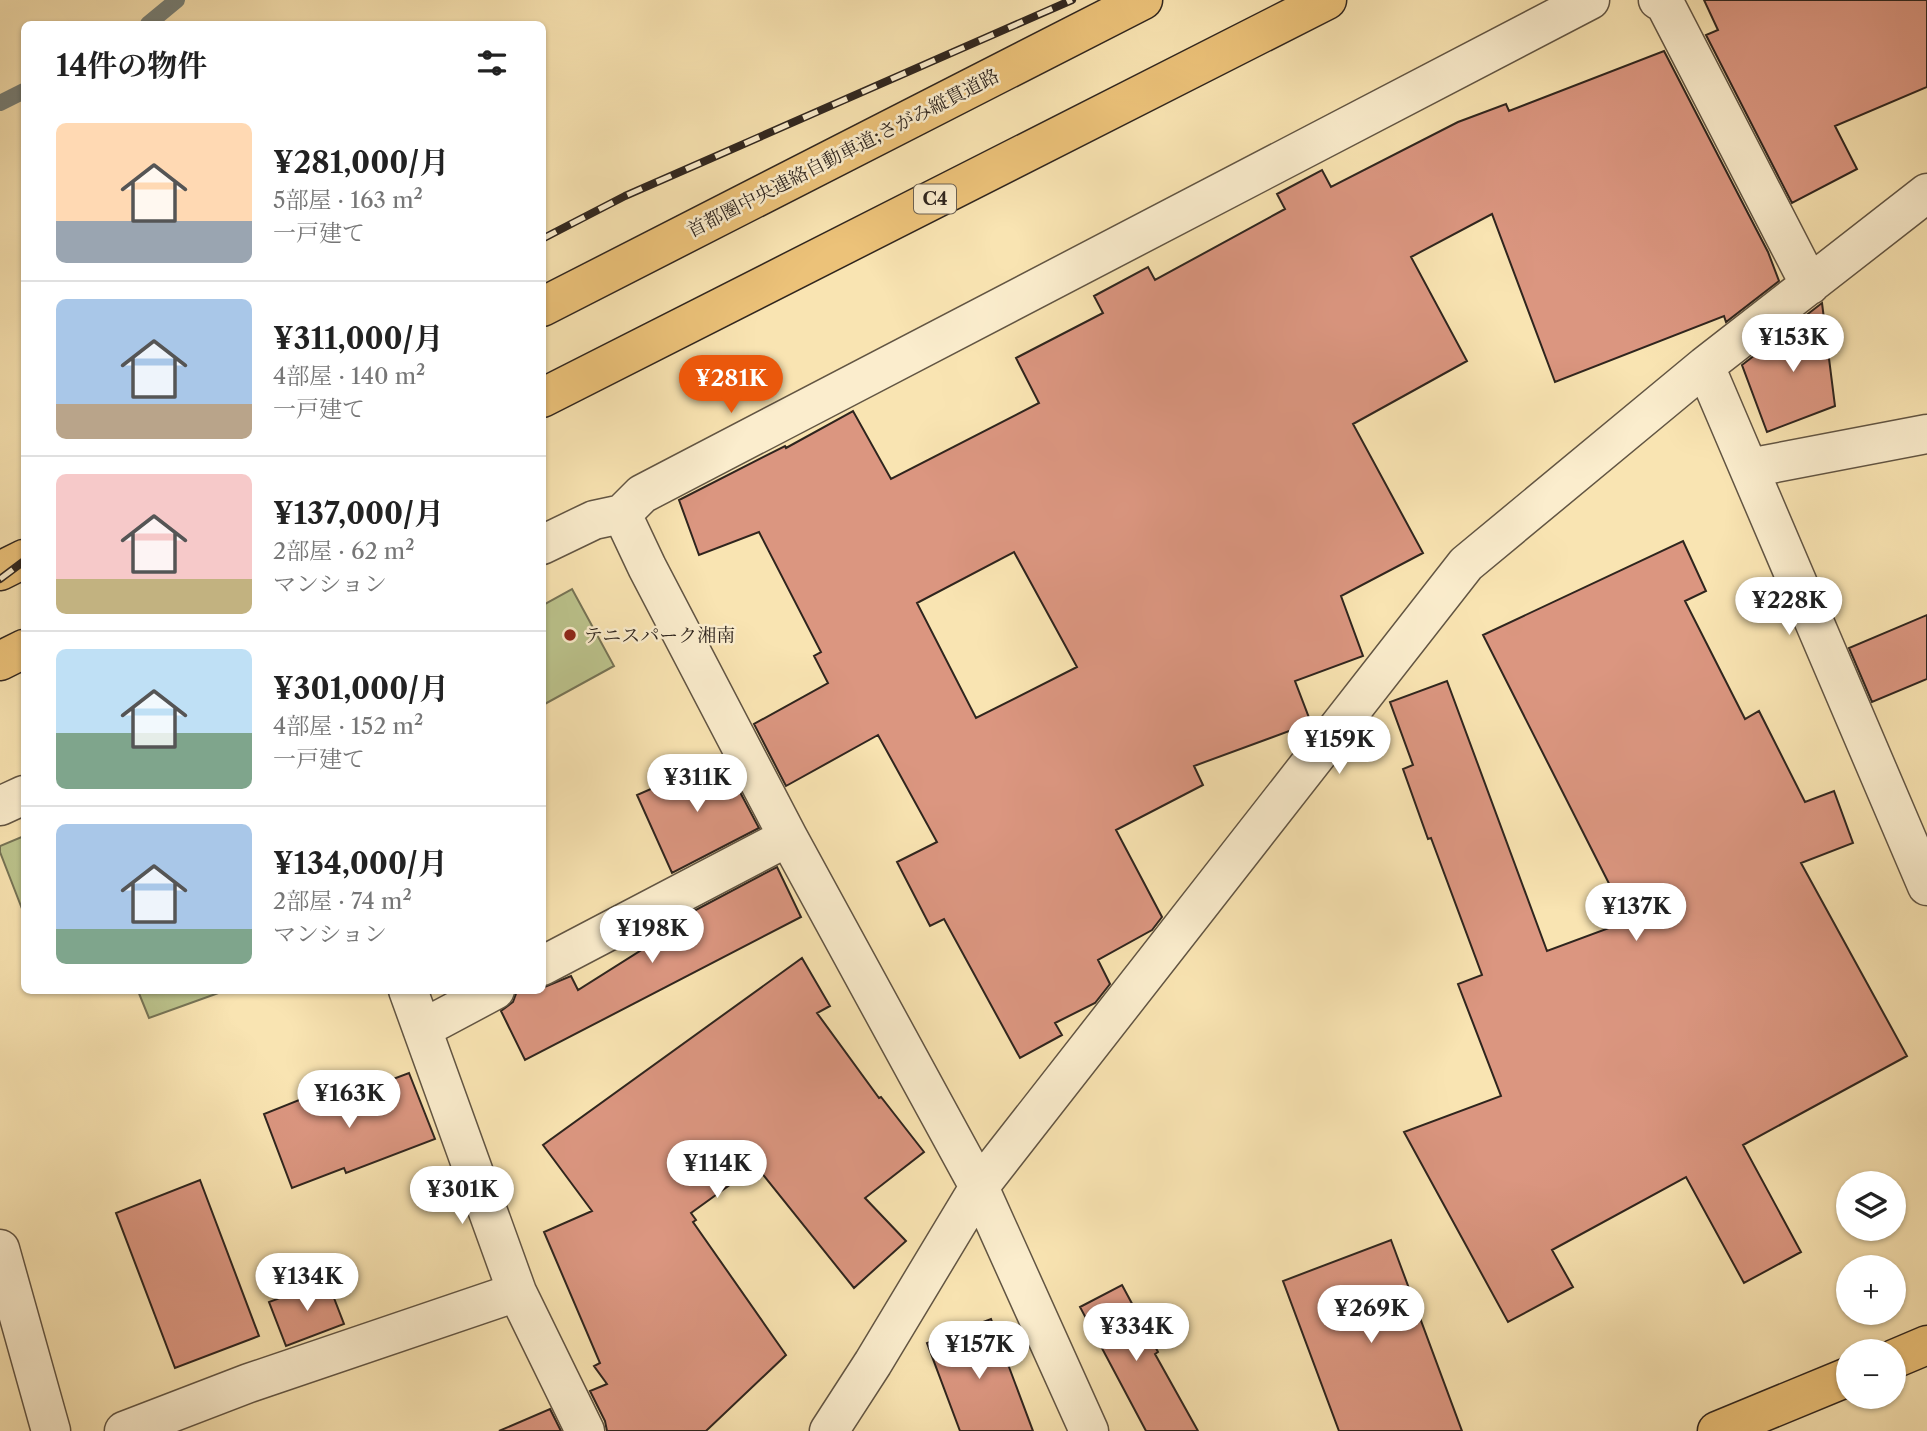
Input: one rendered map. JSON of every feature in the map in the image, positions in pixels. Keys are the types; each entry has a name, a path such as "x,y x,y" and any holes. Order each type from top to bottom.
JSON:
{"main road":[{"name":"首都圏中央連絡自動車道;さがみ縦貫道路","path":"546,304 1143,0"},
{"name":"C4","path":"546,396 1327,0"},
{"path":"0,571 21,560"},
{"path":"0,661 21,650"},
{"path":"1906,1354 1927,1345"},
{"path":"1717,1431 1836,1382"}],"street":[{"path":"546,542 594,520 622,514 642,494 1590,0"},
{"path":"1658,0 1665,4 1810,285"},
{"path":"829,1431 979,1187 1466,564 1705,366 1927,193"},
{"path":"1705,366 1923,867"},
{"path":"1749,468 1927,433"},
{"path":"622,514 646,567 788,837 979,1187 1089,1431"},
{"path":"0,806 21,796"},
{"path":"546,963 788,837"},
{"path":"409,994 517,1292 585,1431"},
{"path":"422,1029 488,994"},
{"path":"0,1249 51,1431"},
{"path":"124,1431 248,1383 517,1292"}],"green space":[{"name":"テニスパーク湘南","path":"572,589 614,666 546,703 546,603"},
{"path":"21,837 21,906 0,852 0,846"},
{"path":"140,994 216,994 149,1018"}],"building":[{"path":"1704,0 1927,0 1927,87 1835,126 1857,169 1792,203 1706,35 1718,30"},
{"path":"1664,51 1768,252 1779,281 1726,322 1724,316 1555,382 1492,214 1411,257 1467,361 1353,424 1423,553 1341,596 1363,656 1295,681 1311,723 1194,766 1203,785 1116,830 1162,917 1152,930 1098,960 1110,984 1095,1003 1055,1023 1062,1035 1020,1058 944,919 930,926 897,862 937,842 878,735 786,786 754,724 828,683 814,656 821,652 759,532 699,555 679,500 785,446 786,448 853,411 891,479 1039,403 1016,358 1103,313 1094,296 1148,267 1155,280 1285,209 1277,194 1322,170 1331,187 1458,122 1506,104 1509,111","holes":["1014,552 1077,667 976,718 917,603"]},
{"path":"1822,303 1835,406 1767,432 1742,365"},
{"path":"1683,541 1706,591 1685,601 1745,719 1759,711 1805,802 1834,791 1853,843 1801,863 1907,1056 1743,1145 1801,1252 1744,1283 1686,1177 1552,1250 1573,1287 1508,1322 1404,1132 1501,1096 1458,984 1482,975 1403,769 1413,765 1390,702 1447,681 1547,951 1628,921 1483,635"},
{"path":"1927,615 1927,679 1872,702 1849,648"},
{"path":"722,758 759,828 672,873 637,795"},
{"path":"777,867 801,917 525,1060 501,1011 513,1002 516,994 546,994 546,986 571,976 578,990 692,918 690,913"},
{"path":"802,958 830,1006 817,1013 879,1098 881,1097 924,1152 865,1198 906,1241 854,1288 756,1166 691,1213 696,1220 693,1222 786,1355 706,1431 607,1431 590,1391 607,1384 594,1366 600,1363 544,1232 592,1211 543,1145"},
{"path":"409,1073 435,1139 346,1173 344,1168 292,1188 264,1114 304,1098 308,1111"},
{"path":"200,1180 259,1336 175,1368 116,1213"},
{"path":"1391,1240 1462,1431 1339,1431 1283,1281"},
{"path":"327,1280 344,1324 286,1346 269,1302"},
{"path":"1122,1285 1158,1352 1155,1354 1198,1431 1146,1431 1080,1307"},
{"path":"991,1319 1033,1431 960,1431 927,1343"},
{"path":"550,1409 561,1431 499,1431"}],"waterway":[{"path":"152,21 177,0"},
{"path":"0,103 21,92"}],"railway":[{"path":"546,237 625,196 1072,0"},
{"path":"0,579 21,563"}],"place":[{"name":"テニスパーク湘南","path":"570,635"}]}
